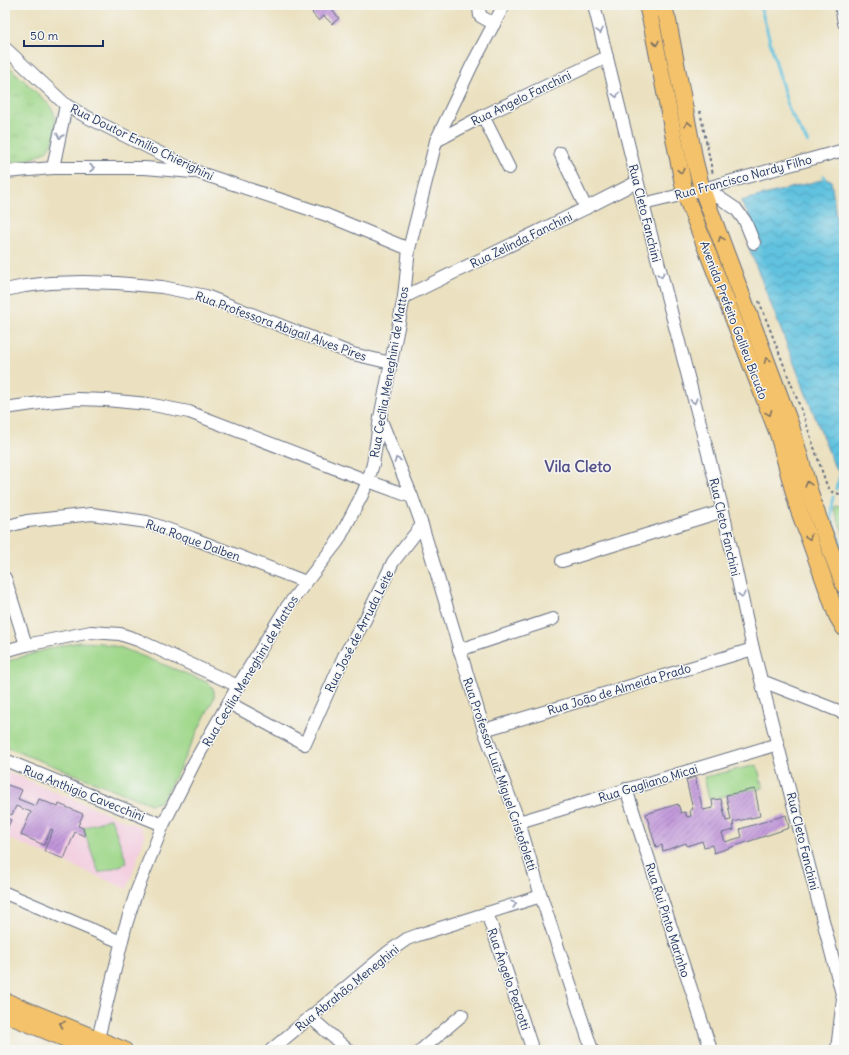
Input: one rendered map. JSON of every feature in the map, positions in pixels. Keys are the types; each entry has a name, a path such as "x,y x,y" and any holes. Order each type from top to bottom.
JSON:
{"main road":[{"name":"Avenida Prefeito Galileu Bicudo","path":"647,5 685,194 778,434 798,508 837,616 844,628"},
{"name":"Avenida Prefeito Galileu Bicudo","path":"663,5 668,21 695,162 707,188 791,426 813,503 844,586"},
{"path":"5,1001 95,1046"},
{"path":"5,1014 95,1046 124,1050"}],"street":[{"path":"481,5 479,8 480,16 494,24"},
{"name":"Rua Cecília Meneghini de Mattos","path":"95,1046 125,928 136,893 163,825 195,761 238,686 286,608 338,541 368,481 373,464 380,418 404,297 409,249 436,141 472,65 504,5"},
{"name":"Rua Cleto Fanchini","path":"594,5 642,204 723,511 753,648 843,998 837,1050"},
{"path":"841,5 844,23"},
{"name":"Rua Doutor Emílio Chierighini","path":"5,48 66,105 153,150 200,173 324,214 409,249"},
{"name":"Rua Angelo Fanchini","path":"436,141 483,116 607,57"},
{"path":"53,168 66,105"},
{"path":"483,116 509,168"},
{"path":"145,168 151,164 153,160 153,150"},
{"name":"Rua Francisco Nardy Filho","path":"642,204 685,194 844,150"},
{"path":"560,153 586,208"},
{"path":"5,172 53,168 145,168 200,173"},
{"name":"Rua Zelinda Fanchini","path":"404,297 637,182"},
{"path":"707,188 736,209 744,220 754,243"},
{"name":"Rua Professora Abigail Alves Pires","path":"5,290 50,283 83,282 117,283 169,289 206,296 353,354 391,363"},
{"path":"5,408 77,399 148,404 189,412 368,481 412,496"},
{"name":"Rua Professor Luiz Miguel Cristofoletti","path":"380,418 412,496 422,525 484,730 519,822 541,896 592,1050"},
{"path":"562,561 723,511"},
{"name":"Rua Roque Dalben","path":"5,527 27,521 92,514 147,522 306,582"},
{"name":"Rua José de Arruda Leite","path":"229,703 305,744 344,656 365,620 393,562 422,525"},
{"path":"5,578 26,645"},
{"path":"459,650 553,619"},
{"path":"5,651 26,645 91,632 120,634 138,640 238,686"},
{"name":"Rua João de Almeida Prado","path":"484,730 753,648"},
{"path":"762,681 844,713"},
{"name":"Rua Gagliano Micai","path":"519,822 778,744"},
{"name":"Rua Anthigio Cavecchini","path":"5,760 163,825"},
{"name":"Rua Rui Pinto Marinho","path":"626,789 711,1050"},
{"path":"5,892 121,942"},
{"name":"Rua Abrahão Meneghini","path":"271,1050 387,953 407,939 541,896"},
{"name":"Rua Ângelo Pedrotti","path":"487,913 532,1045"},
{"path":"421,1050 462,1015"},
{"path":"310,1017 348,1050"}],"path":[{"path":"699,109 707,188"},
{"path":"759,300 804,417 827,486 832,492 844,494"}],"shaded area":[{"path":"5,771 140,827 145,836 127,889 5,837"}],"green space":[{"path":"5,63 49,105 55,115 56,129 54,138 45,152 30,159 5,163"},
{"path":"844,504 844,536 833,507"},
{"path":"79,642 101,643 122,648 207,682 213,689 214,698 179,769 165,795 159,802 151,804 5,747 5,662 55,647"},
{"path":"757,765 763,788 709,799 704,777"},
{"path":"111,818 127,863 99,873 83,828"}],"water":[{"path":"825,179 831,180 837,222 844,232 844,475 835,468 749,248 761,243 749,215 741,201"}],"building":[{"path":"303,5 329,5 339,18 332,24 324,16 319,21 312,13 314,11 311,9 309,10"},
{"path":"695,777 703,810 713,808 712,800 721,799 726,821 731,820 726,795 755,789 760,816 733,822 734,830 722,833 725,842 742,837 740,829 786,815 789,828 714,853 712,845 704,847 702,841 687,846 686,843 663,851 662,845 656,847 646,814 678,804 681,813 685,812 687,817 691,816 690,810 693,809 686,780"},
{"path":"5,784 22,790 18,799 36,806 39,799 58,807 59,804 83,814 78,826 83,828 85,836 75,832 64,859 44,851 53,830 51,829 44,845 21,835 31,812 16,806 12,815 5,812"},
{"path":"5,817 11,820 6,831 5,831"}],"waterway":[{"path":"760,5 789,110 808,143"},
{"path":"824,176 825,183"},
{"path":"836,489 844,463"},
{"path":"833,497 831,505 832,519 844,552"}],"district":[{"name":"Vila Cleto","path":"578,466"}]}
